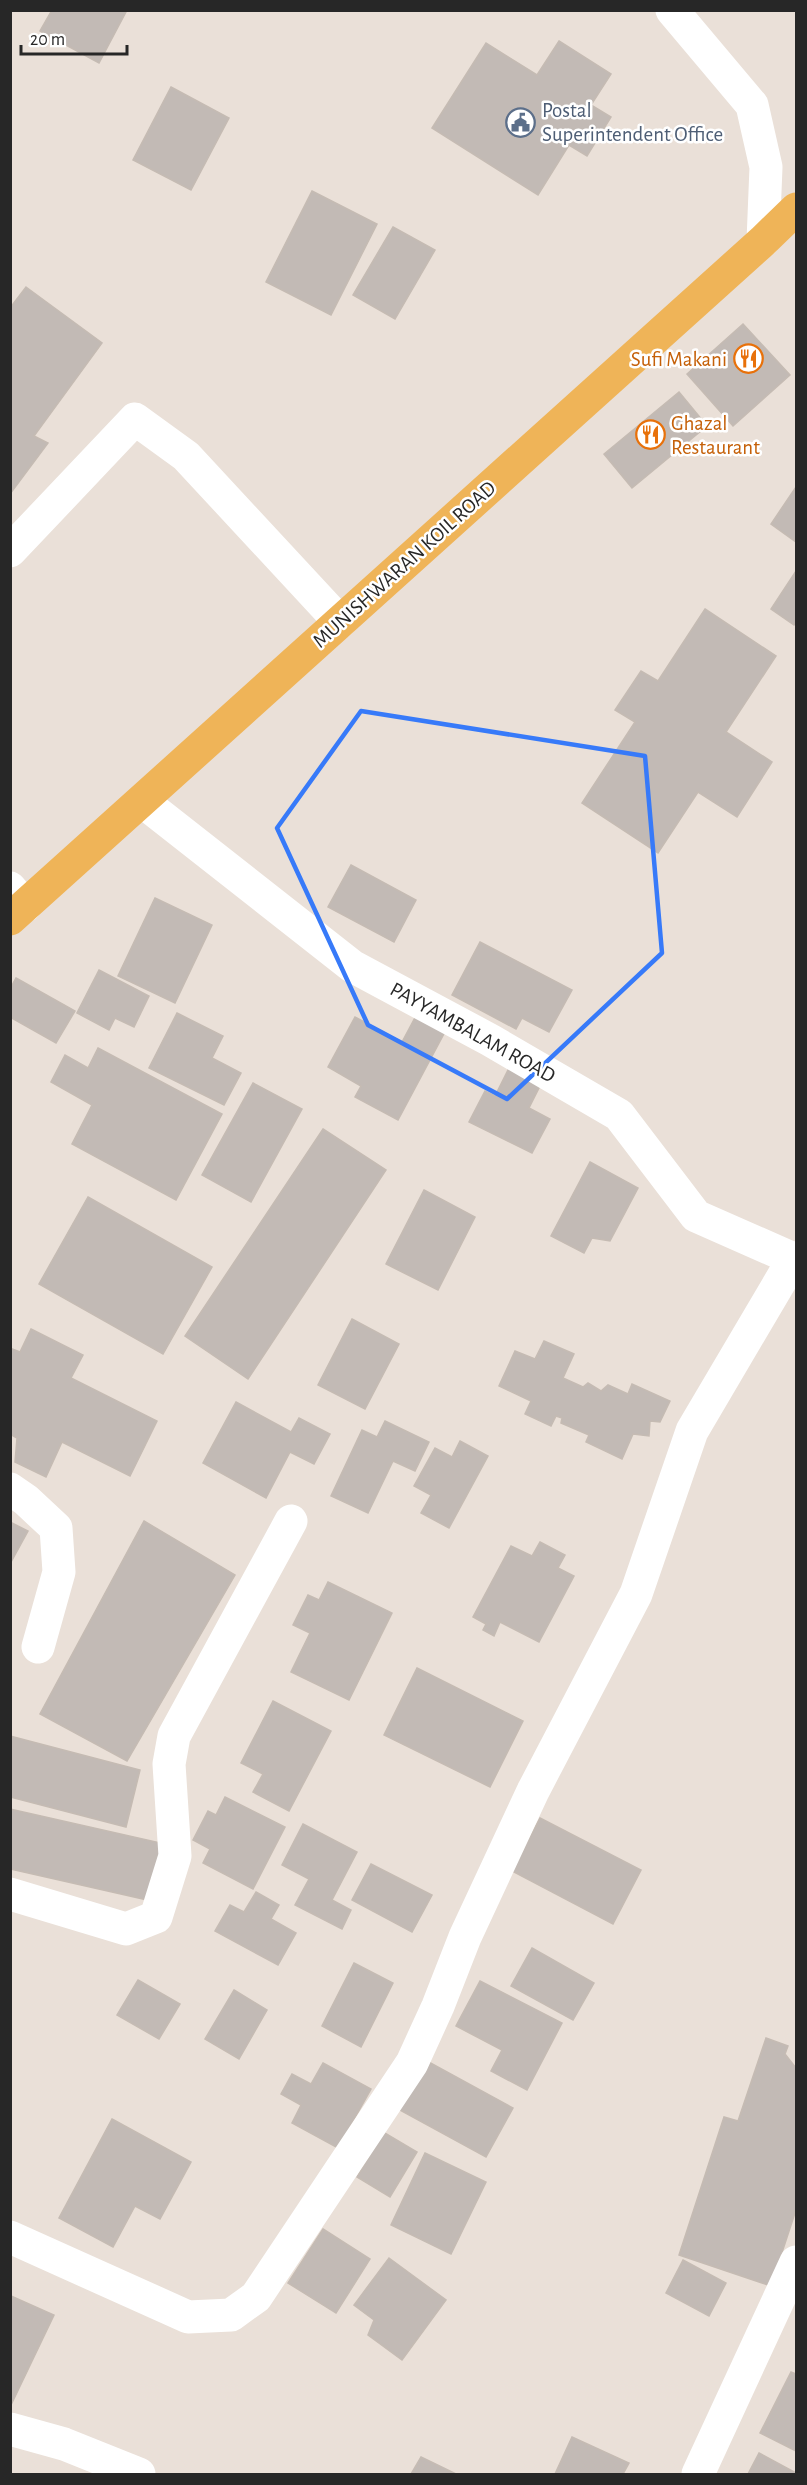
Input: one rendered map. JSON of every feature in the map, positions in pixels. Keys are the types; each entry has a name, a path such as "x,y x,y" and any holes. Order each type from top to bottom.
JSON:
{"main road":[{"name":"MUNISHWARAN KOIL ROAD","path":"15,905 142,801 763,242 796,209"}],"street":[{"path":"678,14 752,105 766,167 763,242"},
{"path":"10,551 135,419 186,456 340,622"},
{"name":"PAYYAMBALAM ROAD","path":"142,801 352,966 490,1040 619,1115 696,1215 795,1259"},
{"path":"10,2237 188,2317 231,2315 256,2297 412,2063 438,2006 465,1937 533,1791 636,1594 692,1431 795,1259"},
{"path":"10,1489 26,1500 56,1528 59,1572 38,1647"},
{"path":"10,1894 126,1929 156,1917 175,1856 169,1764 174,1736 291,1521"},
{"path":"699,2474 796,2262"},
{"path":"10,2429 64,2444 139,2475"}],"highlighted area":[{"path":"361,711 645,756 662,953 507,1099 368,1025 277,828"}],"building":[{"path":"52,10 127,10 99,63 40,31"},
{"name":"Postal Superintendent Office","path":"559,41 611,74 591,105 611,117 587,156 569,145 538,195 432,128 486,43 537,75"},
{"path":"171,87 229,118 191,190 133,160"},
{"path":"312,191 377,224 331,315 266,282"},
{"path":"393,227 435,250 395,319 353,295"},
{"path":"26,287 102,343 34,436 48,443 10,494 10,308"},
{"path":"743,324 790,375 733,426 687,374"},
{"path":"679,392 707,426 632,488 604,454"},
{"path":"796,487 796,542 771,524"},
{"path":"796,571 796,622 794,625 771,609"},
{"path":"705,609 776,656 726,732 772,762 737,817 698,792 658,853 582,803 635,722 615,710 641,671 658,681"},
{"path":"351,865 416,900 394,942 328,907"},
{"path":"155,898 212,925 175,1003 118,976"},
{"path":"480,942 572,990 549,1032 522,1018 516,1029 452,995"},
{"path":"99,970 149,996 134,1027 115,1018 109,1030 77,1013"},
{"path":"16,978 75,1011 56,1043 10,1017 10,989"},
{"path":"418,1012 447,1028 398,1120 355,1097 361,1086 328,1067 355,1017 402,1042"},
{"path":"177,1013 223,1036 212,1058 241,1073 224,1105 149,1068"},
{"path":"98,1048 222,1114 176,1200 72,1144 92,1105 51,1082 65,1055 88,1068"},
{"path":"513,1060 545,1076 529,1108 550,1119 532,1153 469,1122 485,1091 495,1096"},
{"path":"253,1083 302,1109 251,1202 202,1175"},
{"path":"323,1129 386,1170 248,1379 185,1336"},
{"path":"590,1162 638,1188 610,1241 592,1238 584,1253 551,1236"},
{"path":"424,1190 475,1217 438,1290 386,1264"},
{"path":"88,1197 212,1267 163,1354 39,1284"},
{"path":"352,1319 399,1344 365,1409 318,1385"},
{"path":"31,1329 83,1355 71,1378 157,1421 130,1476 62,1442 46,1477 15,1462 17,1438 10,1434 10,1348 20,1352"},
{"path":"544,1341 574,1354 563,1378 583,1387 588,1383 601,1391 608,1385 628,1394 632,1384 670,1401 660,1422 650,1421 649,1436 633,1434 622,1459 586,1442 589,1435 561,1423 562,1418 556,1416 551,1426 525,1414 531,1401 499,1386 515,1351 535,1359"},
{"path":"236,1402 291,1432 299,1418 330,1434 314,1464 290,1452 266,1498 203,1463"},
{"path":"385,1421 429,1442 415,1471 393,1461 368,1513 331,1496 362,1430 377,1437"},
{"path":"460,1441 488,1456 449,1528 421,1513 431,1495 414,1486 435,1448 452,1457"},
{"path":"144,1521 235,1575 127,1761 40,1714"},
{"path":"10,1522 28,1531 10,1564"},
{"path":"540,1542 565,1555 558,1568 574,1576 539,1642 500,1622 494,1636 483,1630 486,1624 473,1617 511,1546 532,1556"},
{"path":"328,1582 392,1613 349,1700 291,1672 310,1633 293,1625 308,1595 319,1600"},
{"path":"417,1668 523,1721 490,1787 384,1735"},
{"path":"273,1701 331,1731 289,1811 253,1792 263,1774 241,1763"},
{"path":"10,1736 140,1770 126,1827 10,1797"},
{"path":"225,1797 285,1827 253,1889 203,1863 210,1849 193,1840 208,1811 216,1815"},
{"path":"10,1809 165,1844 152,1901 10,1869"},
{"path":"540,1818 641,1870 613,1924 512,1871"},
{"path":"303,1824 357,1852 332,1900 351,1910 342,1929 295,1905 309,1879 282,1865"},
{"path":"371,1864 432,1895 412,1932 352,1900"},
{"path":"256,1892 279,1905 271,1919 296,1933 278,1965 215,1931 230,1905 244,1912"},
{"path":"532,1948 594,1983 573,2020 511,1986"},
{"path":"354,1963 393,1983 361,2047 322,2026"},
{"path":"138,1980 180,2004 159,2039 117,2015"},
{"path":"480,1981 562,2023 527,2090 491,2071 502,2050 456,2026"},
{"path":"234,1990 267,2010 239,2059 205,2039"},
{"path":"766,2038 788,2046 785,2054 796,2068 796,2210 771,2286 679,2255 724,2117 738,2121"},
{"path":"425,2060 513,2108 486,2157 398,2109"},
{"path":"323,2063 371,2089 338,2148 292,2123 301,2105 281,2094 292,2074 311,2084"},
{"path":"112,2119 191,2162 160,2219 135,2206 113,2247 59,2218"},
{"path":"383,2132 417,2152 390,2197 357,2177"},
{"path":"425,2153 486,2182 451,2254 391,2225"},
{"path":"323,2229 370,2259 336,2313 288,2283"},
{"path":"389,2258 446,2300 402,2360 368,2335 374,2320 354,2305"},
{"path":"683,2260 726,2283 709,2316 666,2293"},
{"path":"11,2296 54,2315 11,2405 10,2404"},
{"path":"791,2372 796,2374 796,2451 760,2433"},
{"path":"572,2437 629,2463 623,2474 555,2474"},
{"path":"759,2453 796,2473 796,2474 748,2474"},
{"path":"421,2457 456,2474 411,2474"}],"place":[{"name":"Postal Superintendent Office","path":"521,122"},
{"name":"Sufi Makani","path":"748,359"},
{"name":"Ghazal Restaurant","path":"650,435"}]}
